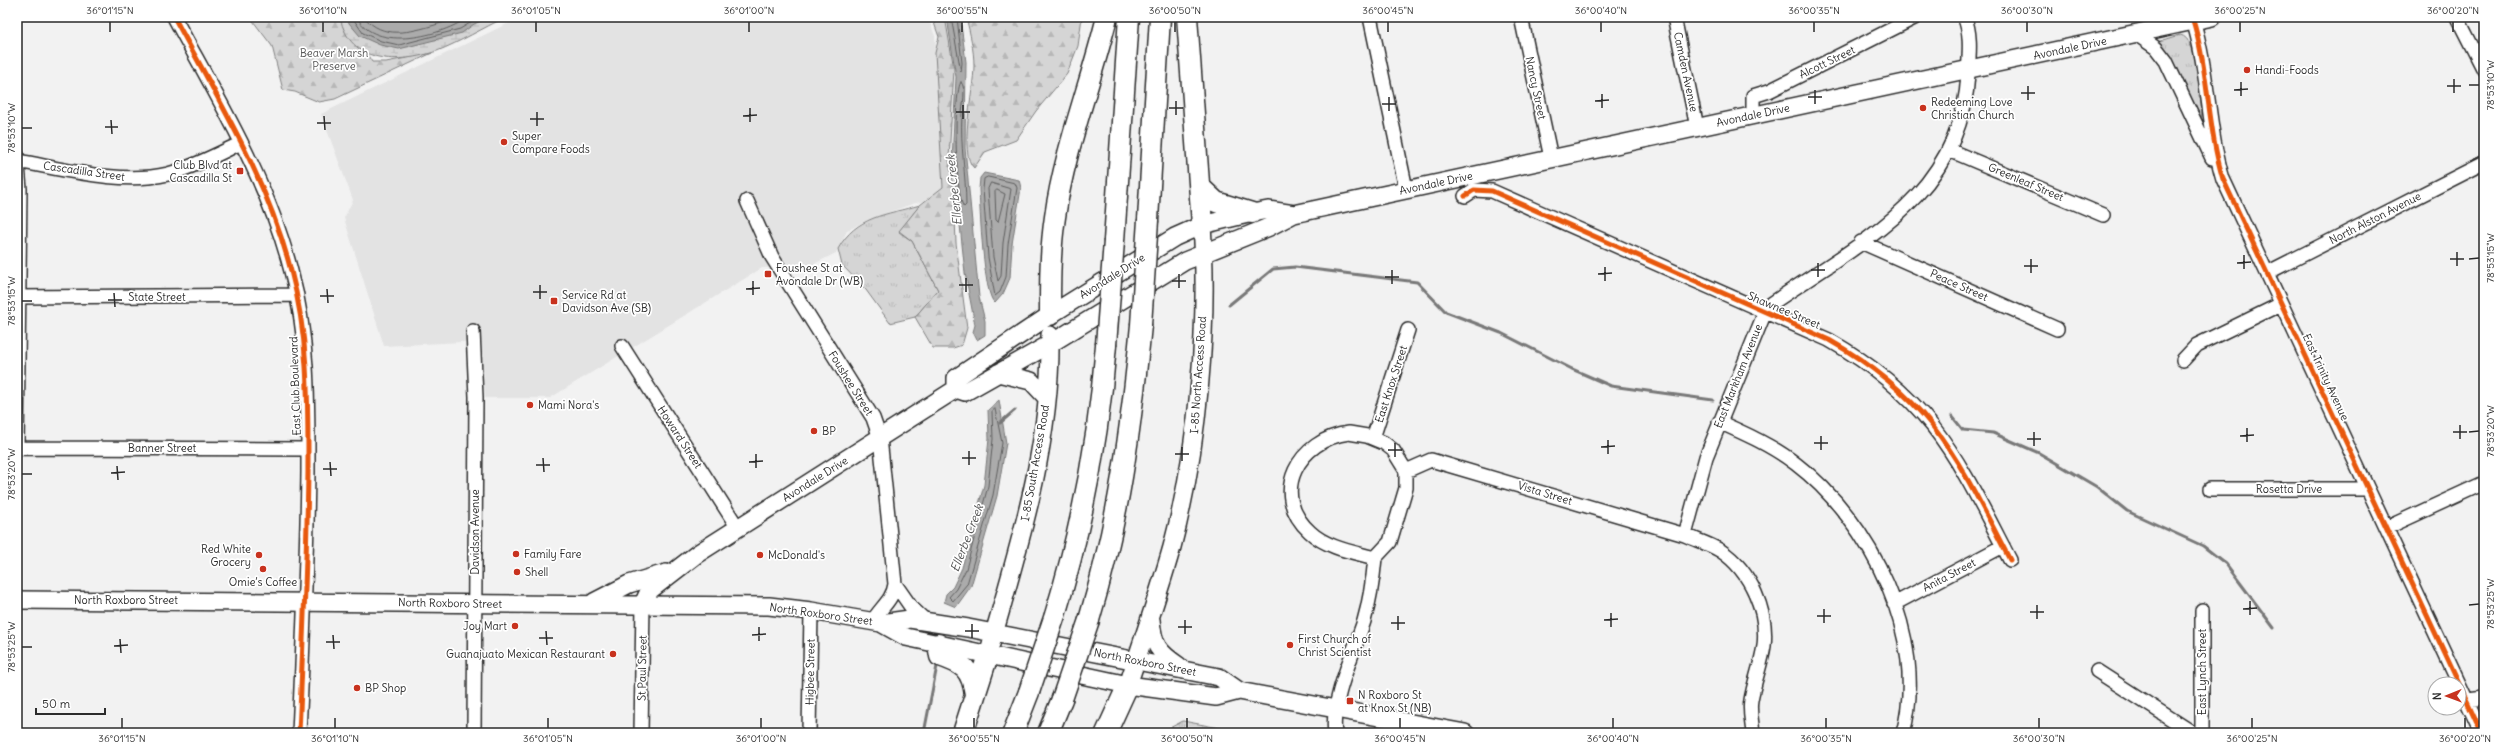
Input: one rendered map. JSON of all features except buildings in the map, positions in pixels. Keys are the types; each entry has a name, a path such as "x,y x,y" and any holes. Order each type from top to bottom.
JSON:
{"highway":[{"path":"1050,315 1051,247 1055,217 1066,164 1107,17"},
{"path":"1013,733 1029,692 1055,615 1078,535 1090,475 1106,345 1129,17"},
{"path":"1048,733 1062,699 1089,620 1113,530 1126,465 1141,325 1160,17"},
{"path":"1187,17 1202,225"},
{"path":"1200,187 1216,202 1252,213"},
{"path":"938,644 940,656 953,660 969,672 975,694"},
{"path":"963,733 988,655"},
{"path":"1106,733 1128,685"}],"main road":[{"name":"Avondale Drive","path":"643,604 649,591 676,570 738,528 956,389 966,392 1050,344 1185,261 1269,227 1294,214 1968,68 2136,34 2193,19 2212,17"},
{"name":"Avondale Drive","path":"956,389 956,378 1050,315 1174,237 1202,225 1252,213 1268,210 1294,214"},
{"name":"I-85 North Access Road","path":"1128,685 1172,546 1194,433 1199,384 1204,253 1202,225"},
{"name":"I-85 South Access Road","path":"988,655 1030,501 1047,398 1050,315"},
{"path":"998,373 1031,381 1047,398"},
{"name":"Avondale Drive","path":"590,604 629,584 676,570"},
{"path":"676,570 671,585 673,597 681,604"},
{"name":"North Roxboro Street","path":"17,600 681,604 759,606 812,611 877,623 906,637 1128,685 1216,697 1239,691"},
{"path":"1150,616 1152,633 1158,649 1163,656 1184,669"},
{"name":"North Roxboro Street","path":"877,623 910,619 994,633 1220,677 1239,691 1464,733"}],"street":[{"name":"East Club Boulevard","path":"174,17 241,143 262,189 284,246 297,295 306,354 308,449 305,602 299,733"},
{"path":"1370,17 1406,190"},
{"name":"Nancy Street","path":"1521,17 1551,158"},
{"name":"Camden Avenue","path":"1674,17 1697,127"},
{"name":"Alcott Street","path":"1753,115 1753,96 1769,91 1916,17"},
{"name":"East Markham Avenue","path":"1685,535 1706,457 1765,312 1771,304 1881,228 1910,203 1929,183 1948,150 1962,112 1968,68 1967,23 1964,17"},
{"path":"2457,17 2484,70"},
{"name":"East Trinity Avenue","path":"2193,19 2203,58 2214,148 2223,179 2367,489 2468,700 2482,733"},
{"path":"2136,34 2150,43 2166,62 2223,179"},
{"name":"Cascadilla Street","path":"18,159 108,176 150,177 193,166 241,143"},
{"name":"Greenleaf Street","path":"1948,150 2103,215"},
{"path":"17,448 18,159"},
{"name":"North Alston Avenue","path":"2267,273 2484,163"},
{"name":"Shawnee Street","path":"1465,196 1474,190 1492,191 1845,349 1878,370 1916,404 1949,446 2010,560"},
{"name":"Foushee Street","path":"747,202 772,257 873,418 880,438 895,584 892,597 880,609 877,623"},
{"name":"Peace Street","path":"1861,242 2057,329"},
{"name":"State Street","path":"18,297 297,295"},
{"path":"2183,360 2197,345 2281,304"},
{"name":"East Knox Street","path":"1373,438 1408,330"},
{"name":"Davidson Avenue","path":"473,331 476,398 474,733"},
{"name":"Howard Street","path":"622,346 738,528"},
{"path":"1719,422 1752,436 1796,464 1838,504 1876,559 1894,604 1910,675 1908,706 1903,733"},
{"path":"1335,733 1336,710 1369,602 1375,558 1390,542 1406,488 1406,471 1393,450 1373,438 1358,434 1337,435 1311,448 1300,460 1294,473 1291,494 1299,519 1317,538 1338,548 1375,558"},
{"name":"Banner Street","path":"17,448 308,449"},
{"name":"Vista Street","path":"1406,471 1432,460 1685,535"},
{"path":"2386,528 2484,483"},
{"name":"Rosetta Drive","path":"2210,489 2367,489"},
{"path":"1685,535 1721,551 1741,570 1753,589 1761,610 1765,627 1764,647 1750,701 1754,733"},
{"name":"Anita Street","path":"1894,604 2003,546"},
{"name":"Foushee Street","path":"895,584 911,607 927,622"},
{"name":"St Paul Street","path":"641,733 643,604"},
{"name":"East Lynch Street","path":"2202,610 2202,733"},
{"name":"Higbee Street","path":"809,733 812,611"},
{"path":"2097,671 2192,733"},
{"path":"2468,700 2484,698"}],"shaded area":[{"path":"521,17 928,17 935,36 945,196 912,204 863,222 847,231 836,253 812,265 762,268 550,398 485,398 481,341 384,346 344,218 353,200 321,114"}],"green space":[{"name":"Beaver Marsh Preserve","path":"250,17 343,17 372,62 386,62 432,53 335,99 319,102 295,92 283,90 272,46"},
{"path":"340,17 506,17 437,51 407,58 392,59 378,57 365,52 354,44 345,33"},
{"path":"932,17 945,17 954,69 949,159 954,194 956,243 967,328 962,345 953,348 933,348 915,317 938,290 912,241 899,231 920,205 943,187 935,53 939,37"},
{"path":"966,17 1082,17 1078,46 1067,74 1036,111 1016,140 985,152 974,168 969,161 967,149 968,120 974,60 973,48"},
{"path":"2180,35 2187,39 2192,48 2195,60 2200,91 2202,126 2157,42"},
{"path":"920,205 899,232 912,241 938,290 915,317 890,323 866,290 842,265 838,249 845,238 863,223 873,218"},
{"path":"1183,721 1246,733 1160,733"}],"water":[{"path":"347,17 490,17 474,24 462,33 399,49 380,45 360,36 349,23"},
{"path":"947,17 960,17 966,62 965,148 979,297 985,321 985,335 977,340 973,332 975,325 965,273 952,162 956,77"},
{"path":"984,173 1019,180 1021,188 1012,244 1010,278 1003,294 995,303 991,297 988,285 981,231 979,189 980,178"},
{"path":"999,400 1006,443 997,496 971,586 956,607 944,602 946,594 953,587 962,568 984,485 989,439 988,410"}],"waterway":[{"path":"1229,305 1273,269 1295,267 1417,282 1446,312 1501,333 1572,369 1611,386 1713,400"},
{"path":"1000,423 1015,410"},
{"path":"1952,416 1963,430 1993,433 2039,453 2097,487 2127,511 2203,546 2226,564 2274,628"},
{"name":"Ellerbe Creek","path":"924,733 937,666"}],"cycle path":[{"path":"174,17 224,109 255,172 281,237 297,296 304,346 308,421 306,570 299,733"},
{"path":"2192,17 2202,57 2214,139 2223,179 2482,733"},
{"path":"1465,196 1474,190 1492,191 1829,340 1865,362 1894,385 1918,409 1939,435 1957,462 2010,560"}],"place":[{"name":"Handi-Foods","path":"2247,70"},
{"name":"Redeeming Love Christian Church","path":"1923,108"},
{"name":"Super Compare Foods","path":"504,142"},
{"name":"Club Blvd at Cascadilla St","path":"240,171"},
{"name":"Foushee St at Avondale Dr (WB)","path":"768,274"},
{"name":"Service Rd at Davidson Ave (SB)","path":"554,301"},
{"name":"Mami Nora's","path":"530,405"},
{"name":"BP","path":"814,431"},
{"name":"Family Fare","path":"516,554"},
{"name":"Red White Grocery","path":"259,555"},
{"name":"McDonald's","path":"760,555"},
{"name":"Omie’s Coffee","path":"263,569"},
{"name":"Shell","path":"517,572"},
{"name":"Joy Mart","path":"515,626"},
{"name":"First Church of Christ Scientist","path":"1290,645"},
{"name":"Guanajuato Mexican Restaurant","path":"613,654"},
{"name":"BP Shop","path":"357,688"},
{"name":"N Roxboro St at Knox St (NB)","path":"1350,701"}]}
